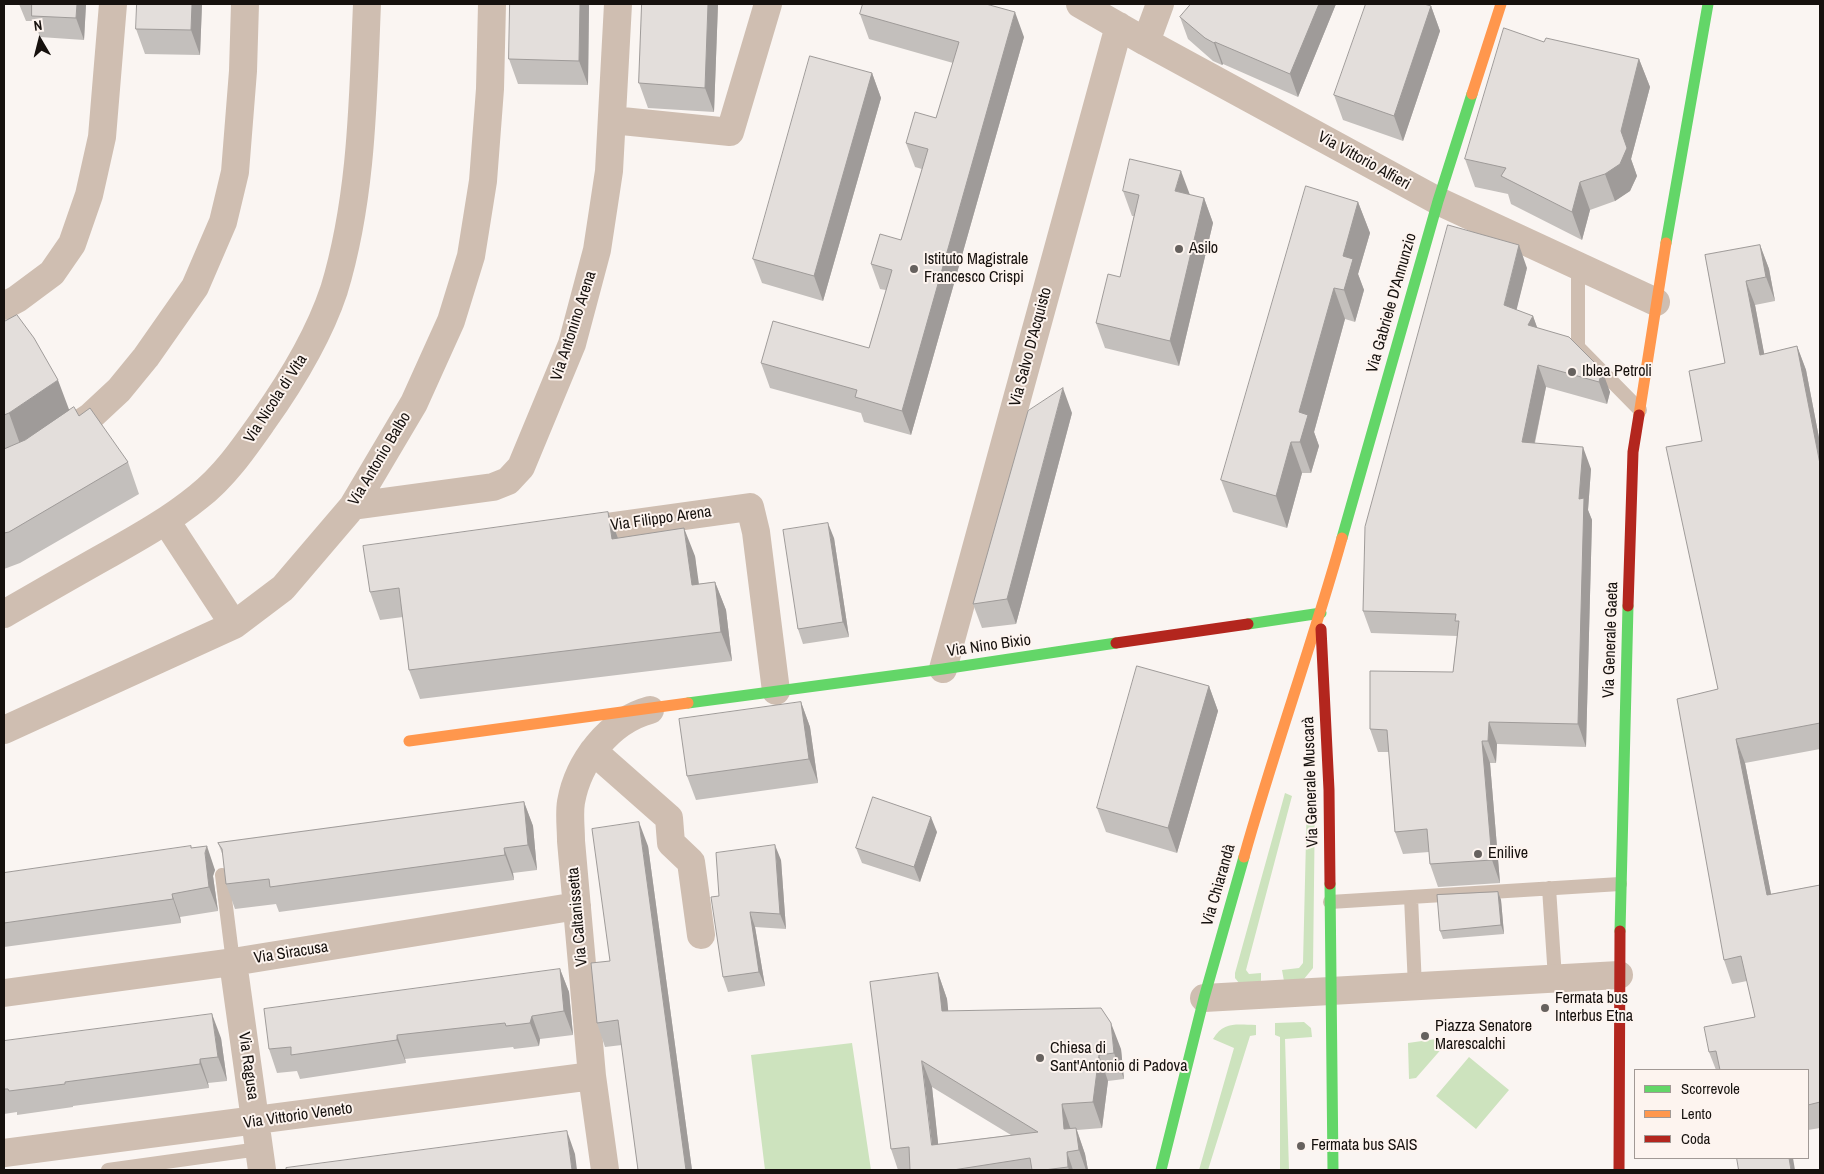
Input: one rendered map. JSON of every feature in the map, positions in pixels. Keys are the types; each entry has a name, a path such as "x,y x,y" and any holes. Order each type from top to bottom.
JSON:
{"main road":[{"name":"Via Gabriele D'Annunzio","path":"1321,613 1438,201 1502,4"},
{"name":"Via Generale Gaeta","path":"1619,1170 1620,884 1633,452 1656,302 1708,4"},
{"name":"Via Nino Bixio","path":"408,741 943,669 1321,613"},
{"name":"Via Generale Muscarà","path":"1321,613 1329,790 1333,1170"},
{"name":"Via Chiarandà","path":"1161,1170 1204,998 1266,779 1321,613"}],"street":[{"path":"4,306 17,299 52,273 72,244 90,195 102,137 113,4"},
{"path":"4,469 28,458 90,417 119,390 146,357 195,287 224,222 235,172 243,71 245,4"},
{"name":"Via Nicola di Vita","path":"4,614 166,521 200,496 239,456 285,391 311,344 333,290 348,230 356,180 362,122 367,4"},
{"name":"Via Antonio Balbo","path":"4,730 234,624 284,588 353,506 414,403 451,321 471,256 484,172 490,89 492,4"},
{"name":"Via Antonino Arena","path":"353,506 493,487 508,481 521,468 572,344 597,250 609,171 618,4"},
{"path":"612,120 730,132 768,4"},
{"name":"Via Vittorio Alfieri","path":"1080,4 1438,201 1656,302"},
{"path":"1146,42 1160,4"},
{"name":"Via Salvo D'Acquisto","path":"943,669 1119,26"},
{"name":"Via Filippo Arena","path":"554,534 750,507 756,532 776,691"},
{"path":"166,521 234,624"},
{"name":"Via Caltanissetta","path":"605,1170 592,1076 571,841 571,803 581,770 606,737 626,721 644,712 661,707"},
{"path":"593,752 670,818 671,842 691,862 701,935"},
{"name":"Via Siracusa","path":"4,993 233,962 577,906"},
{"name":"Via Ragusa","path":"233,962 261,1159"},
{"path":"1204,998 1619,975"},
{"name":"Via Vittorio Veneto","path":"4,1153 592,1076"}],"lane":[{"path":"1578,266 1578,347 1640,410"},
{"path":"222,875 233,962"},
{"path":"1330,902 1620,884"},
{"path":"1549,888 1555,978"},
{"path":"1411,897 1415,987"},
{"path":"108,1170 261,1159"}],"green space":[{"path":"1285,793 1292,796 1246,970 1249,974 1261,973 1261,983 1239,983 1235,978 1235,973"},
{"path":"1307,798 1315,800 1313,968 1304,979 1284,981 1282,970 1299,968 1303,963"},
{"path":"1304,1022 1311,1028 1312,1037 1285,1039 1289,1170 1280,1170 1280,1037 1275,1035 1275,1023"},
{"path":"1232,1025 1256,1025 1256,1035 1250,1036 1208,1170 1199,1170 1234,1048 1213,1039 1222,1029"},
{"path":"1443,1038 1444,1046 1416,1078 1409,1079 1408,1043"},
{"path":"852,1043 871,1170 765,1170 751,1055"},
{"path":"1469,1057 1509,1090 1476,1129 1436,1096"}],"building":[{"path":"32,4 77,4 76,18 32,16"},
{"path":"137,4 192,4 191,30 136,29"},
{"path":"510,4 580,4 579,61 509,59"},
{"path":"642,4 708,4 705,88 639,83"},
{"path":"863,4 986,4 1015,12 902,411 855,397 857,390 761,363 773,321 869,348 892,270 871,264 880,234 901,240 928,149 906,143 915,112 936,118 959,42 860,14"},
{"path":"1191,4 1319,4 1290,74 1205,38 1180,17"},
{"path":"1366,4 1424,4 1431,6 1394,116 1334,95"},
{"path":"1504,28 1544,42 1546,38 1639,59 1621,131 1627,148 1620,164 1605,174 1580,182 1572,212 1501,176 1506,168 1465,159"},
{"path":"810,56 872,73 814,276 753,259"},
{"path":"1130,159 1181,171 1175,191 1204,198 1170,341 1096,323 1108,274 1120,277 1139,195 1123,191"},
{"path":"1306,186 1358,202 1343,256 1353,259 1344,290 1334,288 1299,412 1308,415 1300,442 1291,442 1276,496 1221,480"},
{"path":"1448,225 1519,245 1504,305 1533,316 1528,325 1569,337 1602,370 1599,382 1538,365 1522,442 1583,447 1579,499 1584,498 1578,724 1489,722 1488,741 1482,741 1492,860 1430,864 1427,829 1395,832 1387,730 1370,729 1370,671 1453,672 1459,621 1455,621 1456,614 1363,611 1365,527"},
{"path":"1760,245 1766,277 1746,281 1760,355 1797,346 1820,464 1820,723 1736,739 1767,895 1820,885 1820,1102 1809,1105 1809,1069 1720,1069 1716,1051 1709,1052 1704,1027 1755,1017 1741,956 1724,960 1677,699 1718,689 1666,447 1702,441 1689,371 1725,363 1705,255"},
{"path":"17,315 34,338 58,380 4,415 4,322"},
{"path":"1063,388 1007,599 973,604 1028,411"},
{"path":"74,407 79,416 90,408 128,462 9,532 4,533 4,449 25,440"},
{"path":"608,512 612,539 684,528 692,585 715,582 721,632 409,670 399,588 370,592 363,546"},
{"path":"828,523 843,622 798,629 783,530"},
{"path":"1137,666 1209,686 1168,828 1097,808"},
{"path":"801,702 809,759 687,776 679,719"},
{"path":"873,797 931,817 914,867 856,848"},
{"path":"524,802 528,845 504,848 505,855 270,887 269,879 226,884 222,849 218,843"},
{"path":"639,822 686,1170 638,1170 618,1020 597,1023 591,963 610,961 592,829"},
{"path":"775,845 780,914 750,912 759,972 723,977 711,897 719,896 716,853"},
{"path":"191,846 191,848 207,846 205,853 209,887 172,894 173,899 4,923 4,873"},
{"path":"1498,892 1501,925 1440,931 1437,895"},
{"path":"560,969 564,1011 532,1016 530,1023 506,1026 505,1023 397,1035 397,1040 291,1055 291,1047 269,1049 264,1009"},
{"path":"938,973 942,1011 1101,1008 1111,1023 1114,1053 1099,1055 1093,1102 1062,1104 1064,1129 1076,1128 1079,1150 1067,1152 1068,1167 1032,1170 1030,1158 953,1170 910,1170 909,1147 891,1149 870,982","holes":["922,1061 1038,1132 932,1145"]},
{"path":"212,1014 218,1057 200,1059 200,1064 65,1082 65,1084 9,1091 4,1089 4,1041"},
{"path":"567,1131 572,1170 286,1170 286,1168"},
{"path":"1737,1159 1789,1159 1791,1170 1739,1170"}],"traffic: fast":[{"path":"1666,243 1708,4"},
{"path":"1342,538 1438,201 1472,94"},
{"path":"1620,931 1628,606"},
{"path":"1248,624 1321,613"},
{"path":"688,703 943,669 1116,643"},
{"path":"1161,1170 1204,998 1244,857"},
{"path":"1330,884 1333,1170"}],"traffic: slow":[{"path":"1472,94 1501,4"},
{"path":"1639,415 1666,243"},
{"path":"1244,857 1342,538"},
{"path":"409,741 688,703"}],"traffic: jam":[{"path":"1628,606 1633,452 1639,415"},
{"path":"1116,643 1248,624"},
{"path":"1321,629 1329,790 1330,884"},
{"path":"1619,1170 1620,931"}],"place":[{"name":"Asilo","path":"1179,249"},
{"name":"Istituto Magistrale Francesco Crispi","path":"914,269"},
{"name":"Iblea Petroli","path":"1572,372"},
{"name":"Enilive","path":"1478,854"},
{"name":"Fermata bus Interbus Etna","path":"1545,1008"},
{"name":"Piazza Senatore Marescalchi","path":"1425,1036"},
{"name":"Chiesa di Sant'Antonio di Padova","path":"1040,1058"},
{"name":"Fermata bus SAIS","path":"1301,1146"}]}
